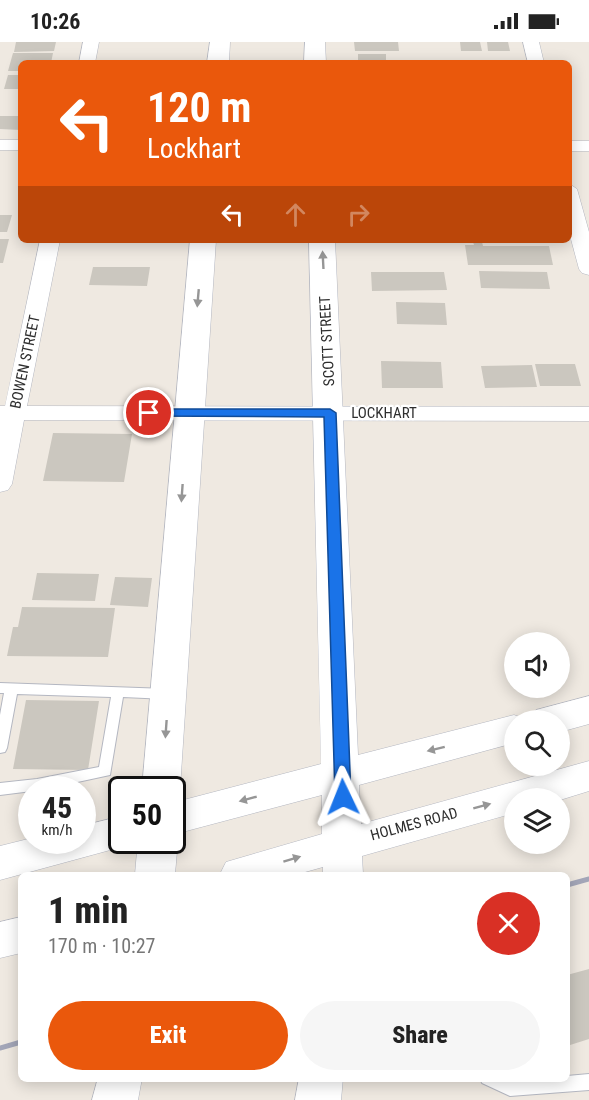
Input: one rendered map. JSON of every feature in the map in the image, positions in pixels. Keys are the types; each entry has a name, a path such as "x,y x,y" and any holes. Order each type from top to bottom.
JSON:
{"main road":[{"path":"218,60 220,42"},
{"path":"315,42 315,60"},
{"path":"163,776 188,413 203,243"},
{"name":"SCOTT STREET","path":"322,243 330,413 344,859"},
{"path":"570,715 589,710"},
{"path":"186,815 504,732"},
{"name":"HOLMES ROAD","path":"254,872 344,859 589,776"},
{"path":"0,863 108,836"},
{"path":"155,872 157,854"},
{"path":"0,940 18,936"},
{"path":"115,1100 119,1082"},
{"path":"318,1100 320,1082"}],"street":[{"path":"88,60 92,42"},
{"path":"531,42 535,60"},
{"path":"0,145 18,145"},
{"path":"572,146 589,146"},
{"path":"573,224 589,269"},
{"name":"BOWEN STREET","path":"0,484 7,413 49,243"},
{"name":"LOCKHART","path":"7,413 589,414"}],"lane":[{"path":"0,748 6,688 168,694"},
{"path":"0,789 37,785 105,771 118,691"},
{"path":"497,1082 510,1088 589,1083"}],"building":[{"path":"16,42 56,42 54,51 14,52"},
{"path":"354,42 398,42 399,51 355,51"},
{"path":"460,42 480,42 482,51 461,51"},
{"path":"487,42 508,42 510,51 488,51"},
{"path":"13,53 53,53 52,60 18,60 18,71 8,71"},
{"path":"358,54 386,54 386,60 358,60"},
{"path":"8,75 18,75 18,89 4,89"},
{"path":"0,116 18,116 18,130 0,129"},
{"path":"0,215 12,215 7,232 0,232"},
{"path":"0,239 9,239 3,263 0,263"},
{"path":"473,243 482,243 483,246 549,246 553,265 468,265 465,245 474,245"},
{"path":"93,267 150,267 147,286 89,285"},
{"path":"479,271 547,272 550,289 481,288"},
{"path":"371,272 444,272 447,290 372,291"},
{"path":"396,302 445,303 447,325 397,324"},
{"path":"381,361 441,362 443,388 382,388"},
{"path":"535,364 575,364 581,386 540,386"},
{"path":"532,365 537,387 485,388 481,366"},
{"path":"53,433 132,434 124,482 43,481"},
{"path":"37,573 99,574 95,601 32,600"},
{"path":"115,577 152,578 148,607 110,605"},
{"path":"22,607 115,608 108,657 7,656 13,627 18,627"},
{"path":"26,700 99,701 88,770 13,769"},
{"path":"589,969 589,1039 570,1045 570,974"}],"railway":[{"path":"570,884 589,879"},
{"path":"0,1048 18,1043"}],"route":[{"path":"149,413 330,413 343,797"}]}
